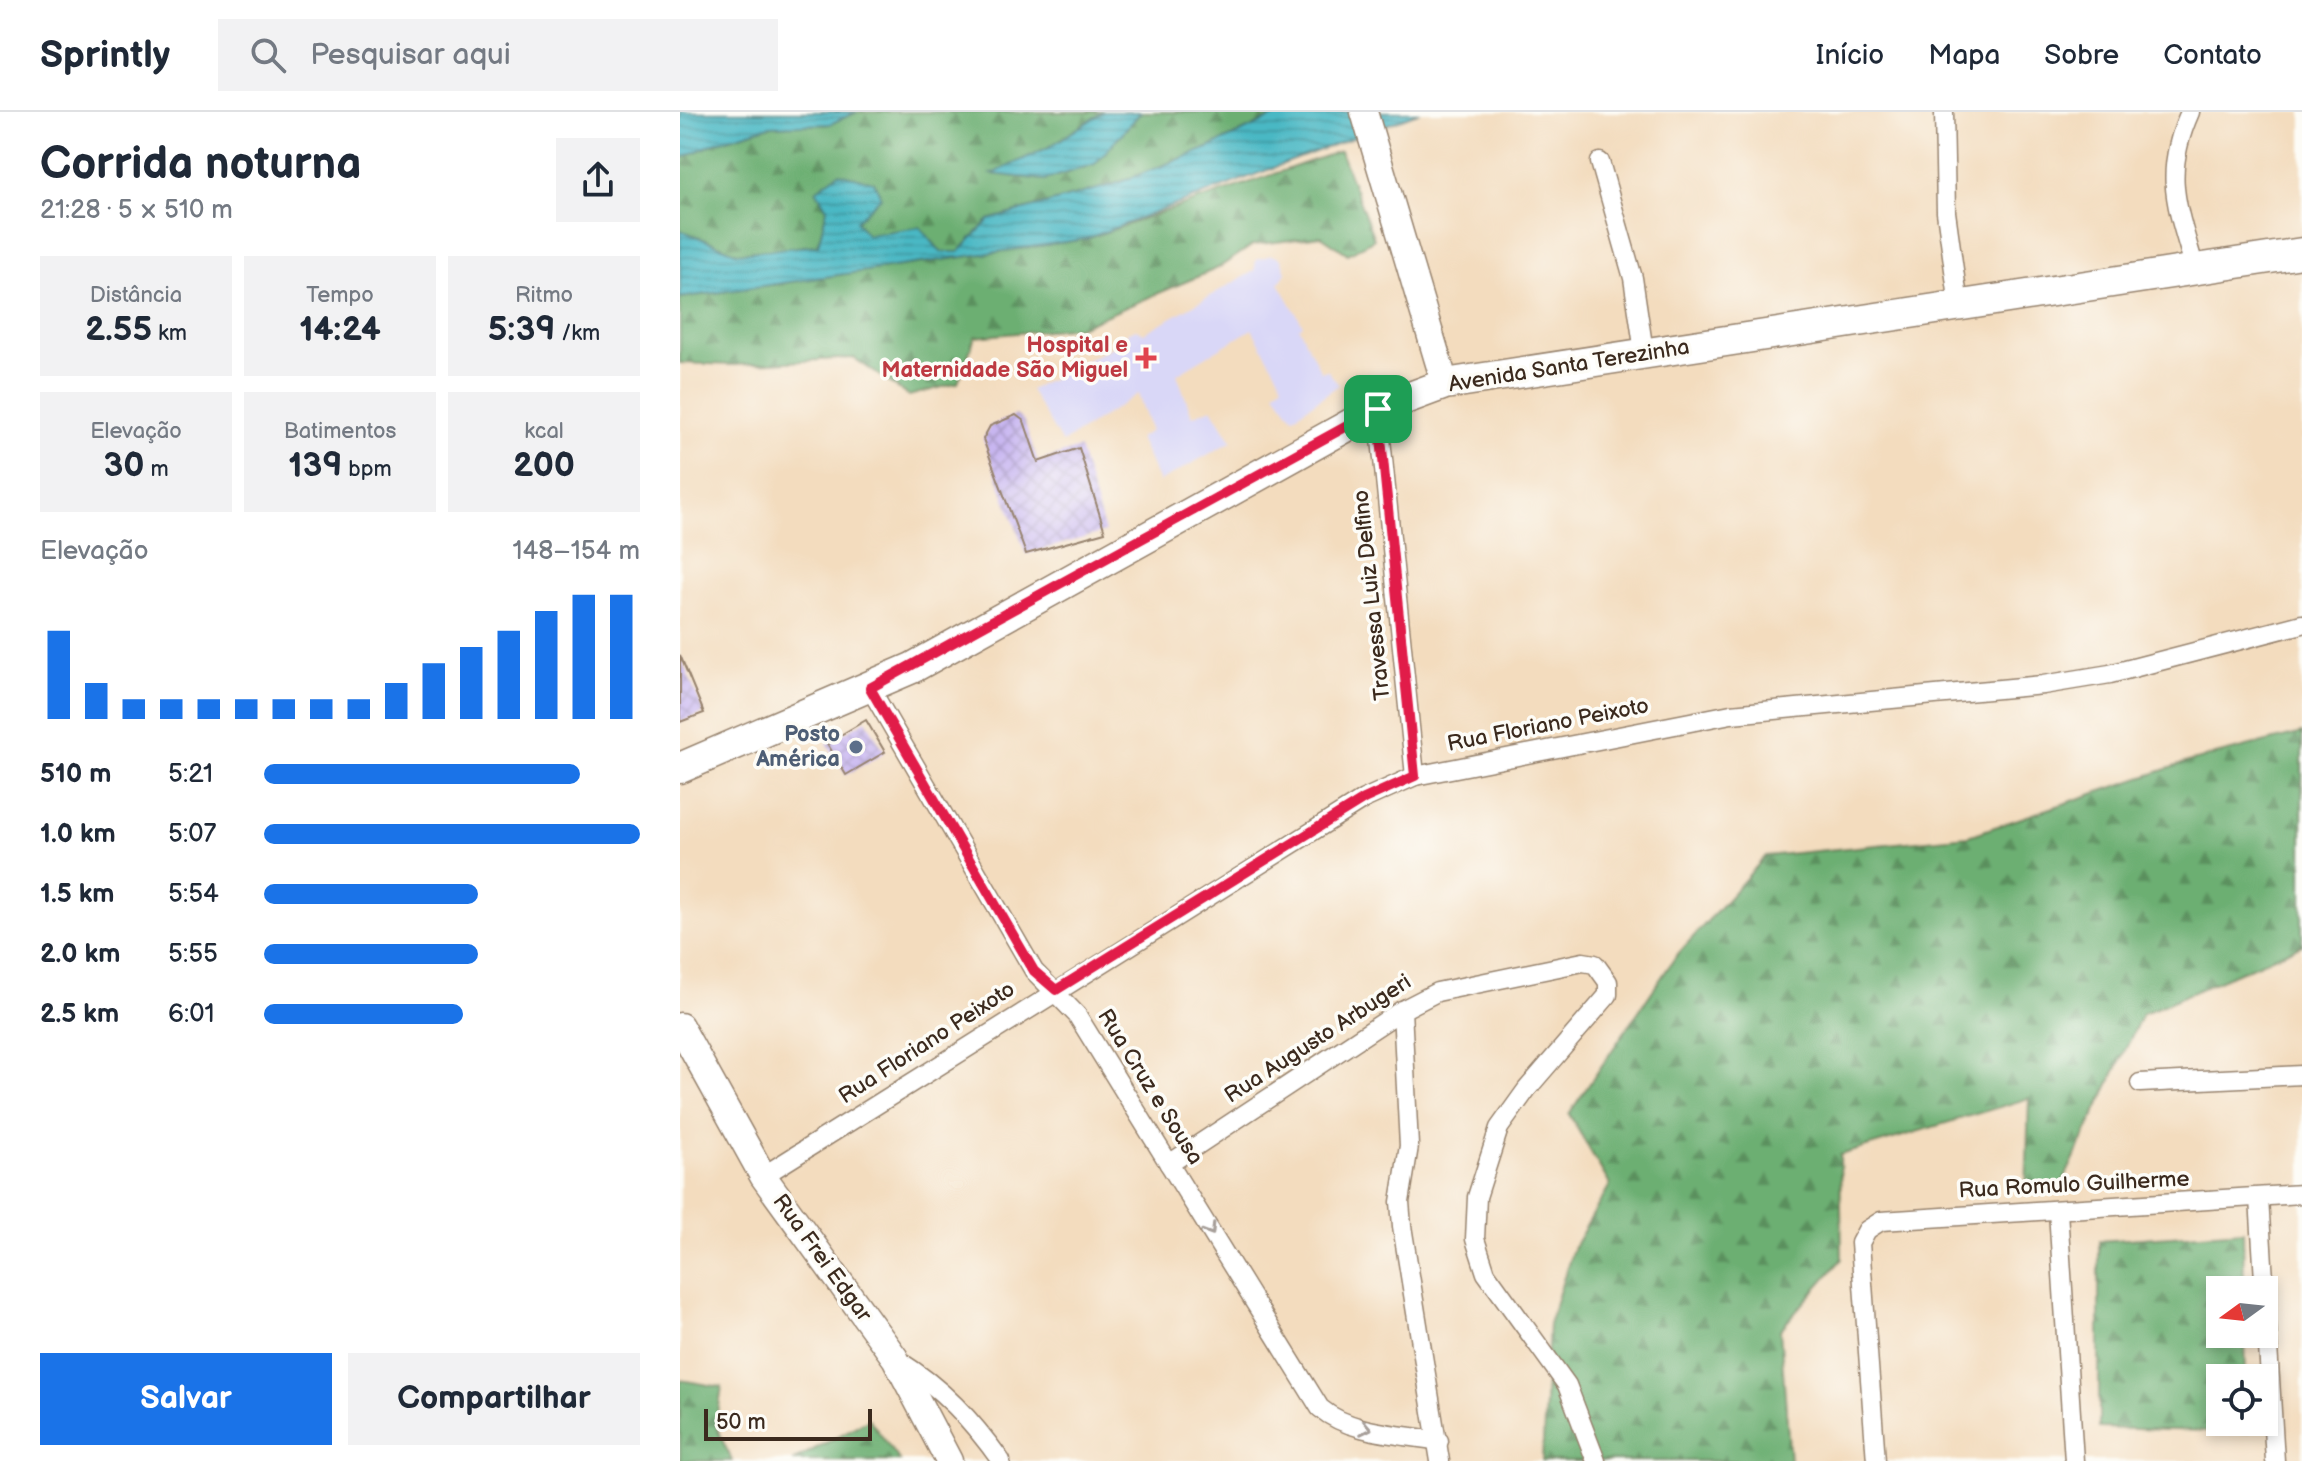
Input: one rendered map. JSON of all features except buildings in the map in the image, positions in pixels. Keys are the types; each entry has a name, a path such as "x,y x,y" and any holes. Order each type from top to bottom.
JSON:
{"main road":[{"name":"Avenida Santa Terezinha","path":"680,768 870,688 1378,409 1445,384 2302,253"}],"street":[{"path":"1364,112 1445,384"},
{"path":"1944,112 1946,212 1959,306"},
{"path":"2190,112 2173,166 2176,201 2195,269"},
{"path":"1600,162 1633,278 1644,352"},
{"name":"Travessa Luiz Delfino","path":"1378,409 1415,776"},
{"name":"Rua Floriano Peixoto","path":"763,1176 1364,799 1415,776 1731,714 2043,685 2110,674 2302,624"},
{"name":"Rua Cruz e Sousa","path":"870,688 1034,971 1056,990 1077,1015 1320,1408 1334,1420 1350,1425 1439,1441"},
{"name":"Rua Augusto Arbugeri","path":"1169,1164 1402,1010 1437,992 1583,962 1595,964 1608,982 1608,995 1527,1089 1499,1128 1477,1197 1475,1239 1486,1273 1567,1385 1596,1461"},
{"path":"1402,1010 1409,1146 1400,1202 1402,1226 1440,1461"},
{"name":"Rua Frei Edgar","path":"680,1026 763,1176 895,1358 927,1378 972,1419 1001,1461"},
{"path":"2140,1083 2302,1075"},
{"name":"Rua Romulo Guilherme","path":"1876,1461 1860,1243 1867,1230 1881,1221 2302,1194"},
{"path":"2259,1198 2275,1461"},
{"path":"2058,1211 2074,1461"},
{"path":"895,1358 949,1461"}],"shaded area":[{"name":"Hospital e Maternidade São Miguel","path":"1271,255 1280,258 1284,266 1286,273 1279,283 1303,325 1299,328 1321,372 1327,370 1339,385 1293,417 1275,392 1283,384 1252,329 1177,374 1192,416 1212,408 1232,441 1159,482 1139,438 1151,431 1138,394 1062,443 1030,390 1112,347 1129,342 1127,333 1136,329 1144,333 1254,271 1256,260"}],"green space":[{"path":"857,112 1103,112 1049,147 993,174 1045,180 1095,164 1141,112 1284,112 1208,148 1115,184 989,220 959,252 941,252 920,227 867,235 856,221 880,196 874,182 827,209 818,245 738,253 680,230 680,159 717,142 770,126 829,124"},
{"path":"1340,151 1374,239 1348,254 1321,236 1253,245 1218,268 1079,327 975,337 958,383 909,396 854,358 735,365 680,363 680,298 1086,239"},
{"path":"2302,733 2302,945 2142,1014 2062,1184 2026,1194 2029,1098 1840,1155 1842,1259 1780,1330 1790,1461 1542,1461 1549,1324 1573,1249 1610,1185 1569,1114 1676,956 1766,856 1968,836 2188,762"},
{"path":"2243,1231 2244,1276 2206,1276 2206,1348 2245,1348 2246,1364 2206,1364 2206,1431 2099,1428 2099,1241"},
{"path":"680,1380 722,1387 716,1426 732,1461 680,1461"},
{"path":"869,1419 900,1461 793,1461"}],"water":[{"path":"680,112 857,112 830,124 770,126 717,142 680,159"},
{"path":"1103,112 1141,112 1095,164 1045,180 992,174 1049,147"},
{"path":"1284,112 1420,112 1086,239 680,298 680,230 738,253 818,245 827,209 816,190 839,173 874,182 881,197 856,221 867,235 920,227 941,252 959,252 989,220 1115,184 1208,148"}],"place":[{"name":"Hospital e Maternidade São Miguel","path":"1146,358"},
{"name":"Posto América","path":"856,747"}],"route":[{"path":"1378,409 1415,776 1364,799 1056,990 1034,971 870,688 912,668 1378,409"}]}
